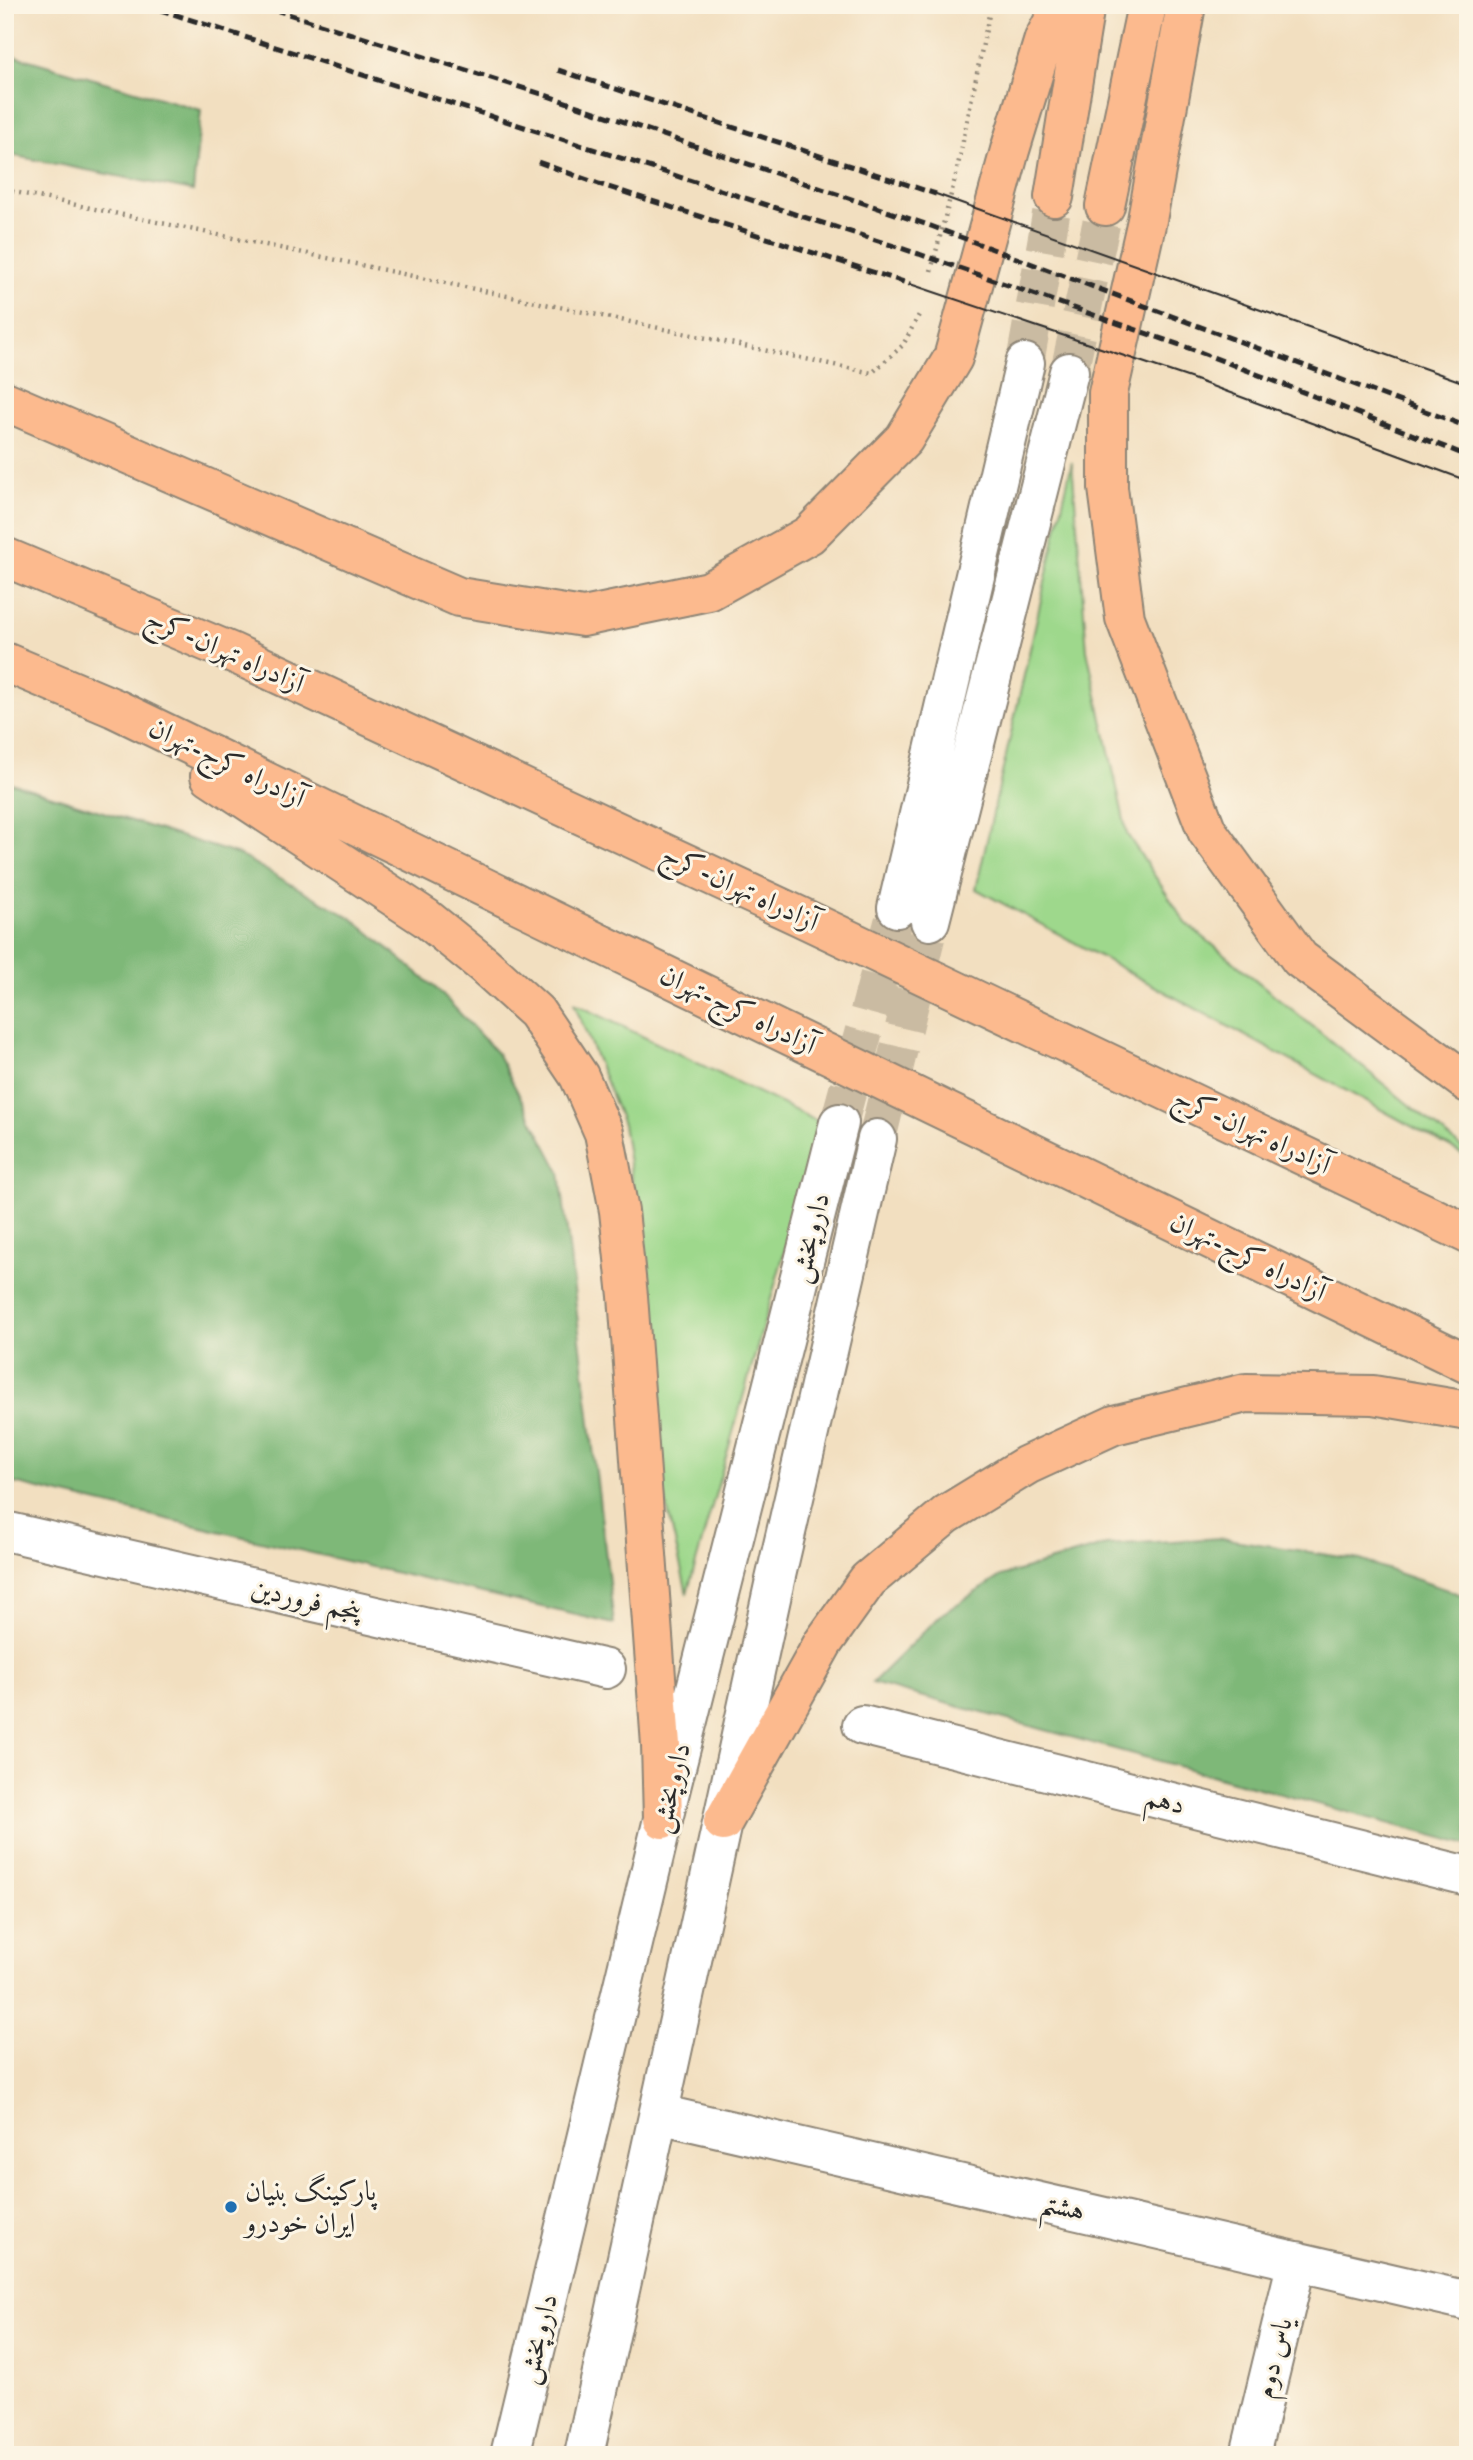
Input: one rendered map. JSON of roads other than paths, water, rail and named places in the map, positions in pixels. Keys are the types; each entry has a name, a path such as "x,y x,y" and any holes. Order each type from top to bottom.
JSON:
{"main road":[{"path":"5,401 459,597 583,617 709,591 809,535 904,439 953,358 1044,38 1062,5"},
{"path":"1054,197 1085,5"},
{"path":"1105,206 1147,5"},
{"path":"1186,5 1147,220 1108,393 1108,488 1125,618 1207,831 1300,959 1468,1083"},
{"name":"آزادراه تهران-کرج","path":"5,557 269,670 787,910 1468,1234"},
{"name":"آزادراه کرج-تهران","path":"5,662 114,708 1468,1363"},
{"path":"114,708 257,808 426,918 484,965 536,1013 579,1076 604,1133 620,1211 657,1680 663,1819"},
{"path":"723,1822 823,1643 869,1580 947,1514 1027,1465 1114,1426 1246,1393 1373,1395 1468,1411"}],"street":[{"path":"1025,363 914,914 1069,372"},
{"name":"داروپخش","path":"510,2455 663,1819 839,1123"},
{"name":"داروپخش","path":"584,2455 775,1580 877,1139"},
{"name":"پنجم فروردین","path":"5,1531 606,1669"},
{"name":"دهم","path":"862,1726 1468,1876"},
{"name":"هشتم","path":"659,2114 1468,2301"},
{"name":"یاس دوم","path":"1250,2455 1297,2261"}],"tunnel":[{"path":"1025,363 1054,197"},
{"path":"1069,372 1105,206"},
{"path":"839,1123 897,908"},
{"path":"877,1139 930,921"}],"tram line":[{"path":"936,194 1468,384"},
{"path":"910,284 1190,378 1468,481"}],"railway":[{"path":"145,5 919,254 1197,351 1468,456"},
{"path":"260,5 545,95 931,226 1468,427"},
{"path":"558,70 936,194"},
{"path":"538,162 910,284"}],"place":[{"name":"پارکینگ بنیان ایران خودرو","path":"231,2207"}]}
